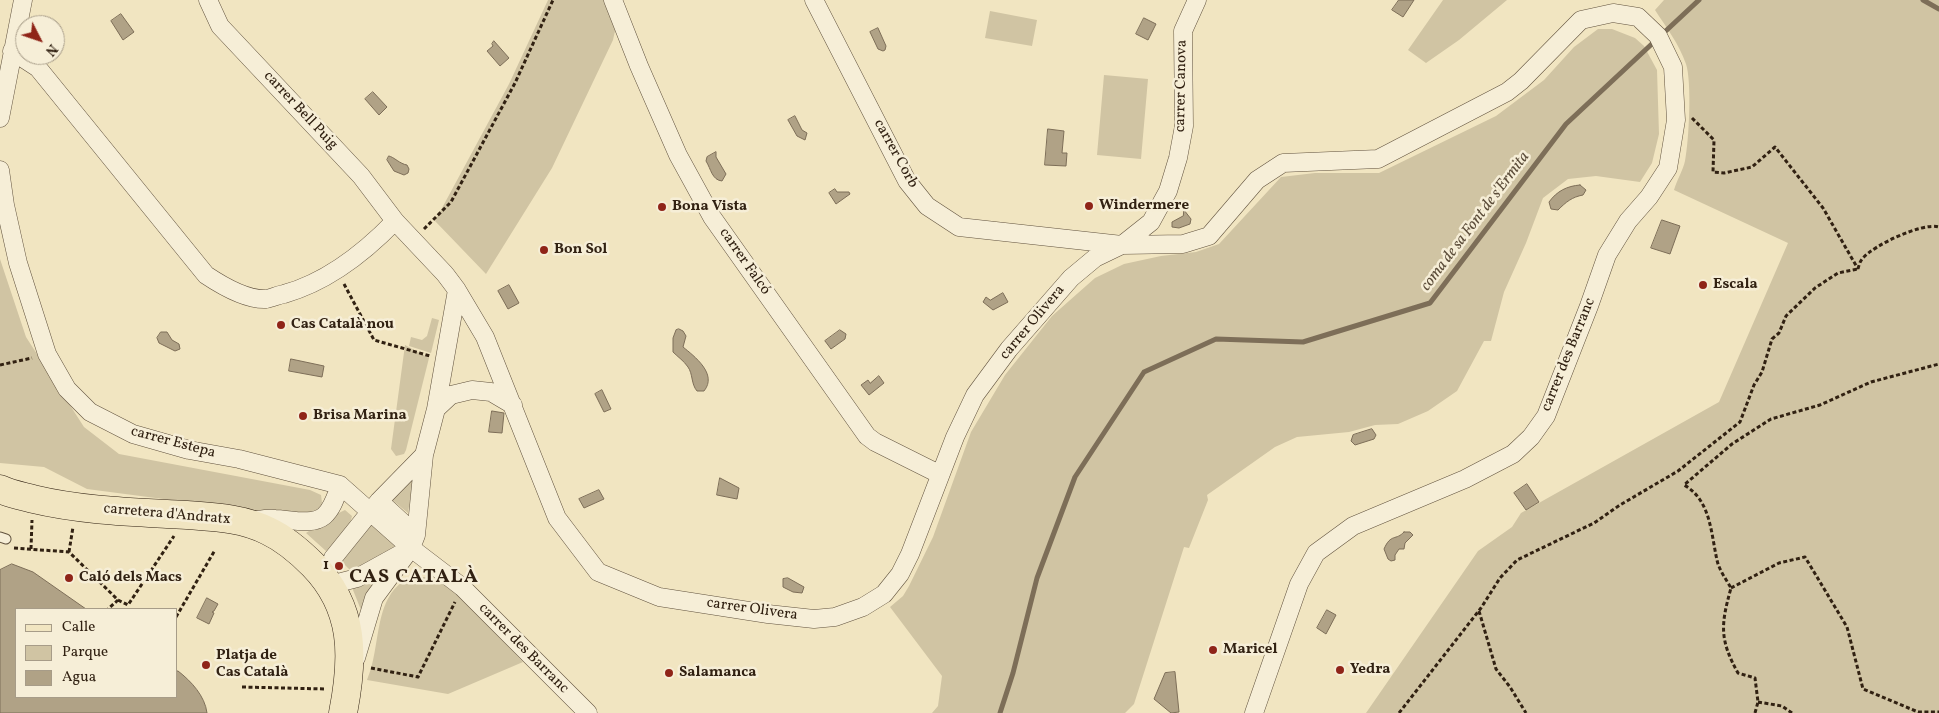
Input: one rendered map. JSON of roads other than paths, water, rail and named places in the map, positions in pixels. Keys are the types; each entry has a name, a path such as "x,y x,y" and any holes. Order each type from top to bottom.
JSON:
{"main road":[{"name":"carretera d'Andratx","path":"0,489 42,501 82,508 219,518 243,522 268,531 292,545 328,581 342,609 350,640 351,679 343,713"}],"street":[{"path":"0,118 23,0"},
{"name":"carrer Bell Puig","path":"208,0 220,26 361,176 395,221"},
{"name":"carrer Falcó","path":"613,0 639,66 678,155 712,217 867,436 874,442 939,474"},
{"name":"carrer Corb","path":"814,0 907,181 927,206 959,227 1122,245"},
{"name":"carrer Canova","path":"1122,245 1151,222 1168,191 1176,166 1184,126 1183,31 1197,0"},
{"name":"carrer des Barranc","path":"1122,245 1183,244 1209,236 1256,180 1283,163 1378,159 1508,92 1581,20 1613,13 1638,17 1658,36 1673,67 1676,120 1668,168 1649,197 1628,221 1607,255 1546,416 1531,437 1513,454 1465,478 1353,526 1316,553 1299,584 1254,713"},
{"path":"12,52 38,68 206,275 232,291 265,299 298,290 325,278 377,240 395,221"},
{"name":"carrer Estepa","path":"0,170 5,205 18,263 47,354 67,389 90,412 133,434 189,450 239,459 340,485"},
{"name":"carrer Olivera","path":"395,221 445,274 457,290 485,337 557,518 598,572 659,597 814,619 836,617 863,607 884,594 900,574 926,515 939,474 957,432 976,395 1009,349 1070,278 1096,258 1122,245"},
{"path":"351,679 374,598 413,542 424,455 436,409 457,290"},
{"path":"436,409 451,396 472,390 491,392 513,405"},
{"path":"413,542 357,578 328,581 332,558 374,507 424,455"},
{"path":"243,522 272,518 313,521 324,517 333,503 340,485"},
{"name":"carrer des Barranc","path":"340,485 374,507 413,542 588,713"}],"water":[{"path":"1399,0 1414,0 1403,17 1392,10"},
{"path":"121,14 134,32 123,40 111,21"},
{"path":"1144,18 1156,24 1148,40 1136,34"},
{"path":"878,28 886,46 883,51 878,49 870,32"},
{"path":"494,41 509,58 500,66 487,51 493,46"},
{"path":"373,92 387,107 379,115 365,99"},
{"path":"795,116 802,130 807,133 805,140 797,136 788,120"},
{"path":"1048,129 1064,131 1062,153 1067,153 1066,166 1045,165"},
{"path":"716,152 716,157 726,174 722,181 716,179 706,161 707,157"},
{"path":"389,156 407,165 408,173 404,175 394,171 387,160"},
{"path":"1580,185 1586,190 1583,195 1569,200 1558,210 1551,209 1549,202 1555,195 1567,188"},
{"path":"835,189 837,192 849,192 850,194 836,204 829,193"},
{"path":"1184,210 1191,219 1190,224 1179,228 1172,227 1172,222 1183,216"},
{"path":"1662,220 1680,226 1670,254 1651,248"},
{"path":"509,285 519,303 508,309 498,291"},
{"path":"1003,293 1008,302 993,310 983,302 986,297 990,300"},
{"path":"679,329 686,336 683,347 698,360 706,372 708,385 704,391 697,391 688,367 673,352 673,338 676,330"},
{"path":"840,330 846,334 845,339 831,349 825,341"},
{"path":"161,332 167,332 172,340 179,344 180,349 175,351 159,343 157,338"},
{"path":"291,359 324,366 322,377 289,371"},
{"path":"879,376 884,383 869,395 861,385 868,380 870,383"},
{"path":"602,390 611,409 604,412 595,394"},
{"path":"492,411 504,413 502,433 489,432"},
{"path":"1372,429 1376,435 1374,439 1355,445 1351,441 1353,435"},
{"path":"720,478 739,488 737,499 717,495"},
{"path":"1527,484 1539,502 1526,510 1514,493"},
{"path":"599,490 604,499 584,508 579,499"},
{"path":"1404,532 1410,532 1413,535 1405,543 1404,549 1399,549 1395,555 1395,560 1391,561 1388,559 1384,549 1391,539"},
{"path":"12,564 33,572 85,608 15,608 15,698 178,698 178,671 197,689 207,713 0,713 0,570"},
{"path":"788,578 804,587 802,593 793,592 783,587 783,579"},
{"path":"207,598 218,604 212,612 214,613 209,624 197,618"},
{"path":"1327,610 1336,615 1326,634 1317,628"},
{"path":"1175,672 1179,712 1171,713 1154,699 1165,673"}],"waterway":[{"name":"coma de sa Font de s'Ermita","path":"1000,713 1013,673 1037,578 1075,477 1144,372 1216,339 1303,342 1430,303 1566,124 1699,0"},
{"name":"coma de sa Font de s'Ermita","path":"1923,0 1939,9"}],"place":[{"name":"Windermere","path":"1089,206"},
{"name":"Bona Vista","path":"662,207"},
{"name":"Bon Sol","path":"544,250"},
{"name":"Escala","path":"1703,285"},
{"name":"Cas Català nou","path":"281,325"},
{"name":"Brisa Marina","path":"303,416"},
{"name":"1","path":"339,566"},
{"name":"Caló dels Macs","path":"69,578"},
{"name":"Maricel","path":"1213,650"},
{"name":"Platja de Cas Català","path":"206,665"},
{"name":"Yedra","path":"1340,670"},
{"name":"Salamanca","path":"669,673"}],"district":[{"name":"CAS CATALÀ","path":"414,578"}]}
